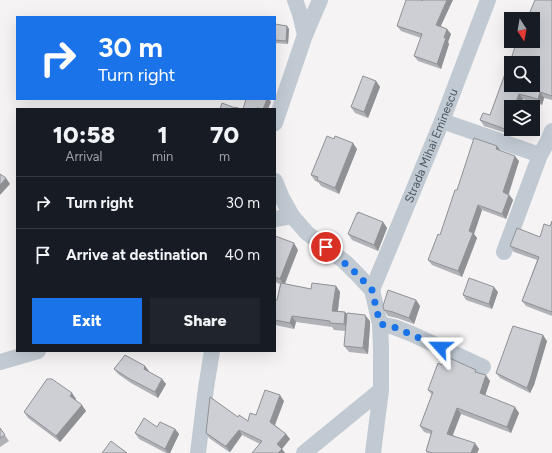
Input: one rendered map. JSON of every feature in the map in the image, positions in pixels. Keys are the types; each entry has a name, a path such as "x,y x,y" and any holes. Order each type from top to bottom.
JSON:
{"street":[{"path":"294,0 300,14 305,35"},
{"path":"276,120 305,35 320,0"},
{"name":"Strada Mihai Eminescu","path":"372,290 442,122 488,0"},
{"path":"442,122 540,155"},
{"path":"504,252 540,155 552,131"},
{"path":"276,183 292,216 307,233 345,262 372,290 380,324 381,348 381,390 373,453"},
{"path":"276,219 292,216"},
{"path":"380,324 394,327 412,334 483,366"},
{"path":"0,362 35,352"},
{"path":"198,453 212,352"},
{"path":"304,453 381,390"}],"building":[{"path":"406,0 447,0 436,25 447,29 444,38 446,38 437,64 414,56 422,34 397,26"},
{"path":"535,0 552,0 552,96 540,92 540,56 512,56 515,48 540,48 540,12 530,12"},
{"path":"276,24 287,26 286,41 276,40"},
{"path":"363,76 376,81 364,112 351,107"},
{"path":"504,77 504,92 540,92 538,99 519,94 517,100 504,100 504,129 480,120 483,113 490,115"},
{"path":"246,100 267,100 263,108 243,108"},
{"path":"222,103 235,108 220,108"},
{"path":"327,136 334,139 335,136 353,143 335,188 317,180 318,177 311,175"},
{"path":"474,138 497,146 496,149 515,156 503,192 509,195 502,214 478,205 469,231 473,233 458,271 428,260 438,234 440,235 455,190 457,190"},
{"path":"0,174 6,178 0,185"},
{"path":"358,212 383,222 374,245 348,234"},
{"path":"552,221 552,312 522,301 539,257 510,246 517,228 540,237 544,224 550,226"},
{"path":"276,236 294,243 280,279 276,277"},
{"path":"469,278 494,287 489,304 463,295"},
{"path":"281,283 311,289 312,283 336,286 332,311 345,312 344,324 292,316 290,323 276,320 277,300"},
{"path":"388,290 416,300 409,318 384,310 383,306"},
{"path":"347,313 365,315 366,319 363,348 344,346"},
{"path":"513,326 543,335 527,388 496,373"},
{"path":"125,355 145,366 144,369 162,379 155,392 114,369"},
{"path":"445,356 476,370 475,372 486,375 480,393 515,407 507,427 457,408 447,434 475,443 471,453 432,453 426,451 432,431 420,426 433,392 428,390 438,363 442,365"},
{"path":"47,379 52,379 72,393 70,396 82,405 56,436 24,412"},
{"path":"265,390 280,395 270,422 286,434 277,444 282,449 278,453 252,453 262,441 239,430 226,446 206,433 210,397 238,417 239,415 248,421 250,413 256,415"},
{"path":"144,418 157,427 160,422 175,429 165,449 135,433"},
{"path":"0,428 5,435 0,438"},
{"path":"111,441 127,453 102,453"}],"route":[{"path":"326,247 345,262 372,290 380,324 394,327 440,347"}]}
